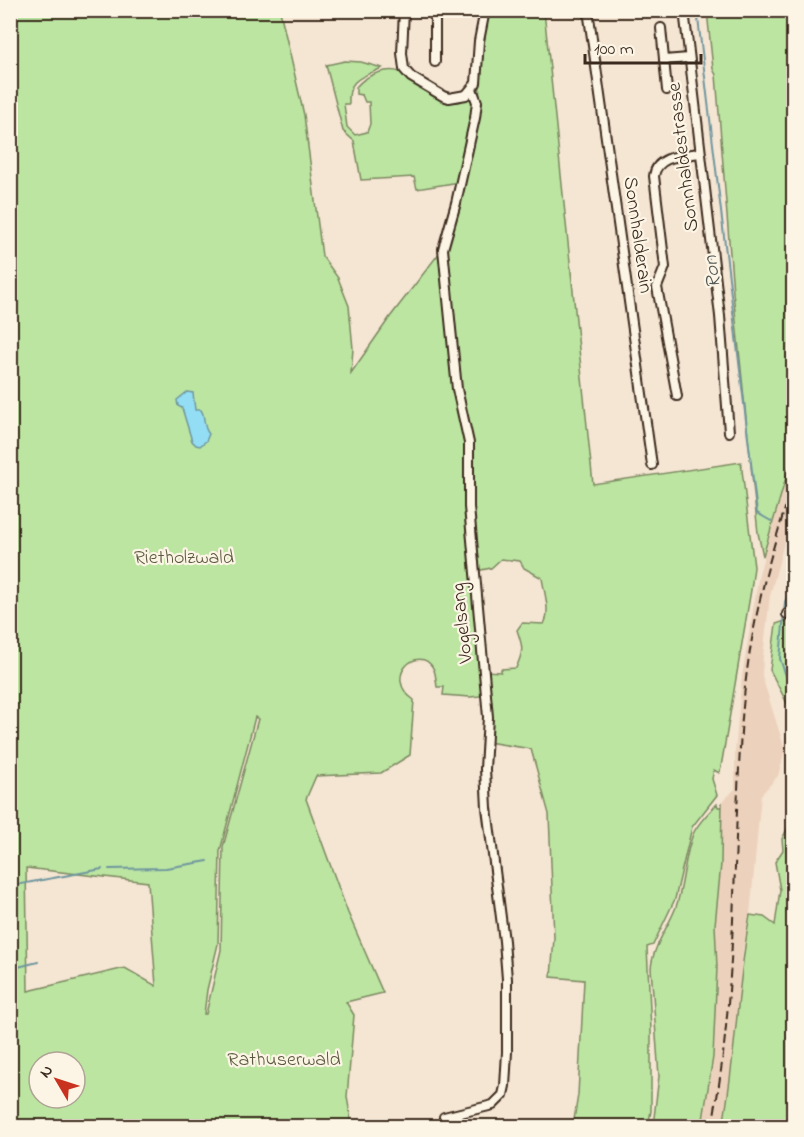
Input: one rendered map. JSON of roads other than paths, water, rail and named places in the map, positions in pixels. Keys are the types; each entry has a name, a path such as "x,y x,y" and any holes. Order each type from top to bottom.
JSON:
{"street":[{"path":"404,10 402,64 406,73 443,96 457,98 472,90"},
{"path":"435,10 435,62"},
{"name":"Vogelsang","path":"444,1117 493,1105 503,1095 507,1060 507,979 487,808 485,769 488,708 472,539 469,443 457,389 443,249 475,118 477,102 472,90 476,83 479,41 485,10"},
{"name":"Sonnhalderain","path":"588,10 652,465"},
{"name":"Sonnhaldestrasse","path":"684,10 720,316 729,432"},
{"name":"Sonnhaldestrasse","path":"661,28 667,90"},
{"name":"Sonnhaldestrasse","path":"664,60 689,58"},
{"path":"677,396 657,287 664,267 654,176 658,165 665,159 700,153"}],"water":[{"path":"187,392 193,393 195,410 201,410 209,434 200,446 192,441 182,408 178,406 177,400"}],"waterway":[{"name":"Ron","path":"697,10 757,513 771,521"},
{"name":"Ron","path":"789,533 794,535"},
{"name":"Ron","path":"794,581 785,602 780,659 794,698"},
{"path":"109,869 166,868 208,861"},
{"path":"10,886 102,869"},
{"path":"10,969 38,962"}],"railway":[{"path":"712,1126 728,1008 737,810 747,669 763,587 794,480"}],"park label":[{"name":"Rietholzwald","path":"184,558"},
{"name":"Rathuserwald","path":"284,1060"}]}
